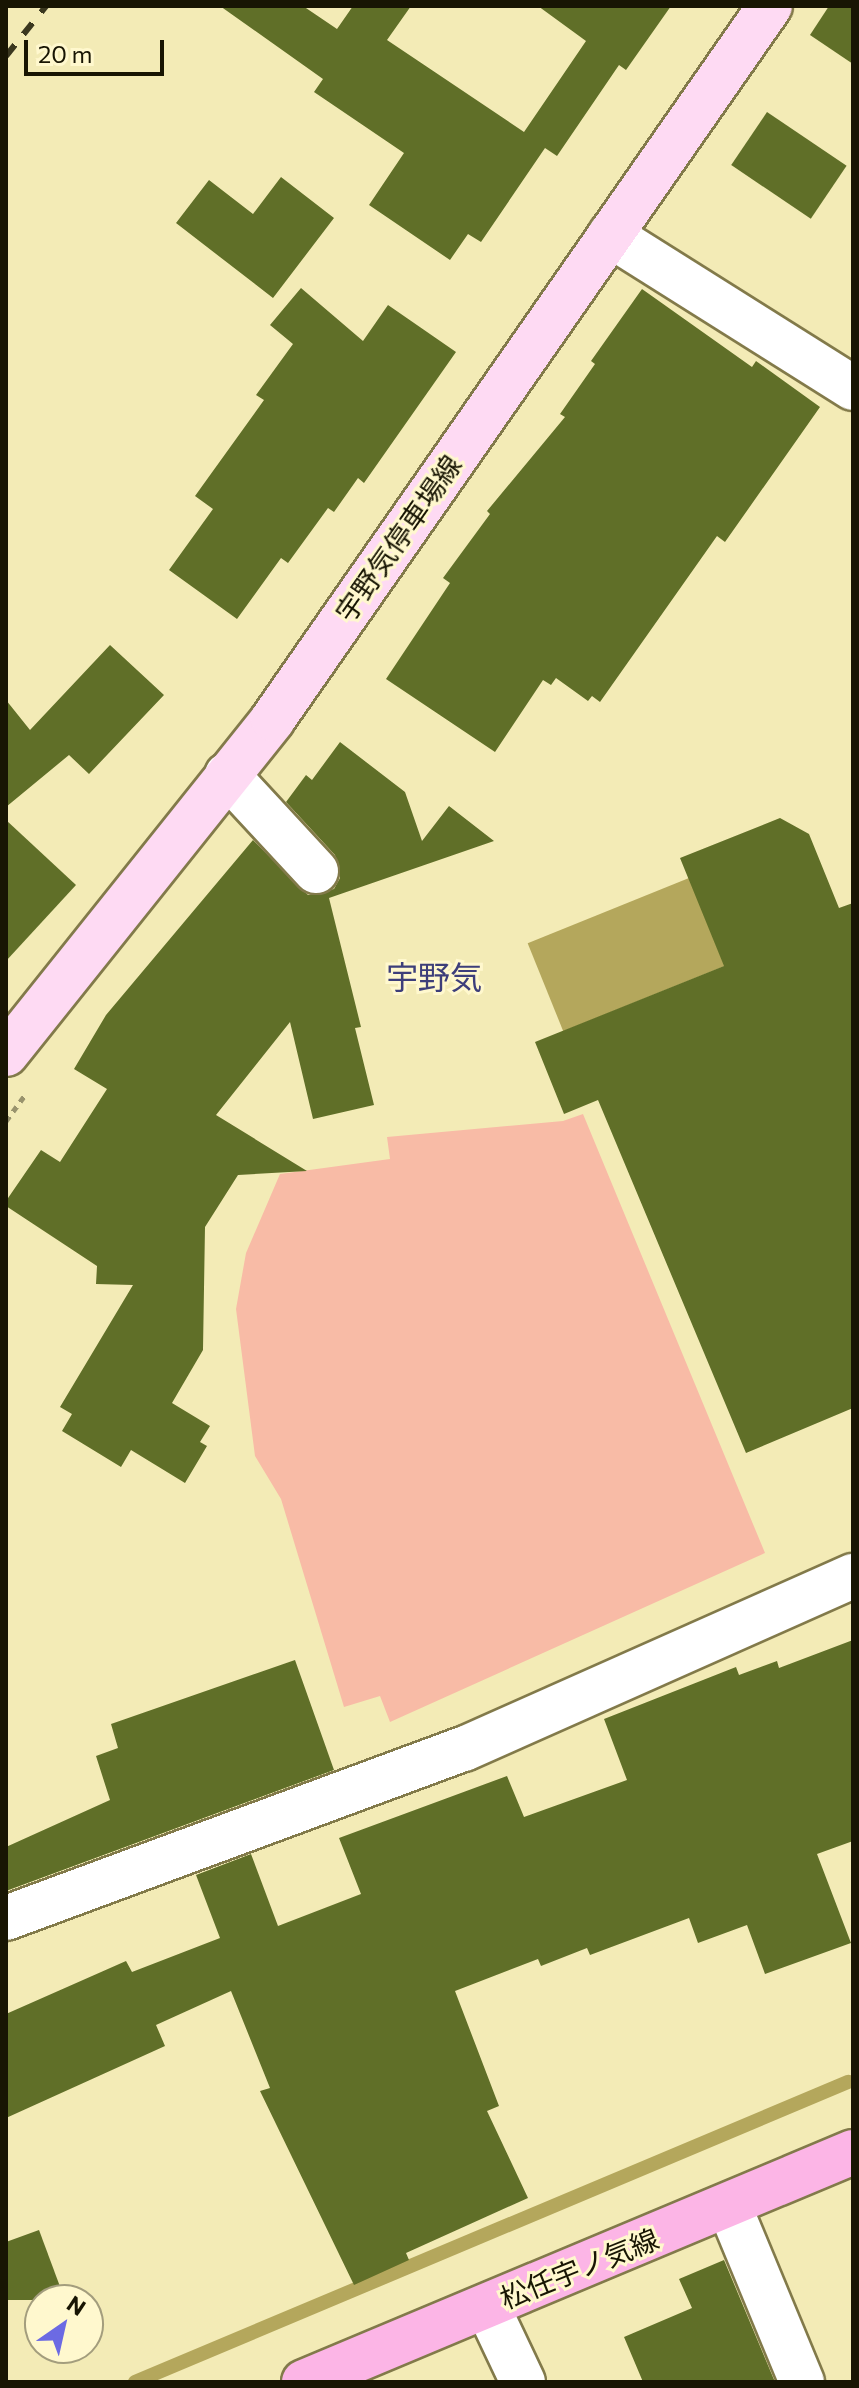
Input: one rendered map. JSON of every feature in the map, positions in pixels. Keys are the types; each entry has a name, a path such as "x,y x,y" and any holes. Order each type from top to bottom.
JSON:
{"main road":[{"name":"宇野気停車場線","path":"6,1054 273,719 770,6"},
{"name":"松任宇ノ気線","path":"304,2382 853,2152"}],"street":[{"path":"610,235 853,388"},
{"path":"227,775 316,871"},
{"path":"6,1918 464,1749 853,1576"},
{"path":"729,2206 802,2382"},
{"path":"487,2306 523,2382"}],"shaded area":[{"path":"689,878 725,966 563,1031 528,943"},
{"path":"583,1114 765,1553 390,1722 380,1696 344,1707 281,1499 255,1456 236,1309 246,1253 280,1174 390,1159 387,1137 563,1121"}],"building":[{"path":"220,6 303,6 337,29 353,6 411,6 387,40 524,132 586,41 538,6 671,6 626,70 619,65 557,156 545,148 481,242 468,234 450,260 369,205 404,153 314,92 323,79"},
{"path":"829,6 853,6 853,64 810,35"},
{"path":"767,112 847,166 811,219 731,165"},
{"path":"281,177 334,218 273,298 176,223 209,180 253,214"},
{"path":"301,288 363,341 388,305 456,352 364,483 358,478 334,512 328,508 288,563 281,558 237,619 169,570 213,509 195,496 264,400 256,395 293,344 270,325"},
{"path":"642,289 752,367 756,361 820,407 725,542 717,536 600,702 592,696 588,701 556,678 551,685 543,680 495,752 386,679 450,583 443,578 490,514 487,511 565,417 560,414 595,364 591,361"},
{"path":"110,645 164,695 89,774 69,755 6,807 6,700 30,730"},
{"path":"340,742 405,792 422,841 449,806 494,841 329,898 361,1027 355,1028 374,1105 313,1119 290,1022 216,1115 307,1171 238,1175 205,1227 203,1350 172,1403 210,1426 200,1442 207,1446 185,1483 131,1450 121,1467 62,1431 72,1414 60,1407 133,1285 96,1284 97,1266 6,1206 6,1201 41,1150 60,1162 107,1089 74,1069 106,1015 253,840 308,895 334,889 340,878 335,855 286,802 306,775 312,780"},
{"path":"780,818 809,834 839,908 853,903 853,1408 746,1453 598,1100 564,1114 535,1042 724,966 680,858"},
{"path":"6,820 76,885 6,961"},
{"path":"853,1640 853,1841 817,1854 851,1943 765,1974 747,1925 698,1943 689,1918 590,1955 587,1948 541,1966 538,1959 455,1991 499,2106 487,2111 528,2198 406,2253 409,2260 354,2285 260,2091 270,2088 231,1991 156,2025 165,2046 6,2118 6,2014 126,1961 132,1972 220,1938 196,1875 251,1854 278,1926 361,1894 339,1838 507,1776 524,1817 627,1780 604,1719 736,1667 739,1675 777,1661 779,1668"},
{"path":"295,1660 334,1770 6,1891 6,1847 110,1800 96,1756 118,1748 111,1724"},
{"path":"39,2230 59,2284 24,2284 24,2300 6,2300 6,2242"},
{"path":"724,2260 775,2382 643,2382 624,2337 692,2308 679,2279"}],"waterway":[{"path":"135,2382 848,2082"}],"railway":[{"path":"6,56 46,6"}],"district":[{"name":"宇野気","path":"434,976"}]}
